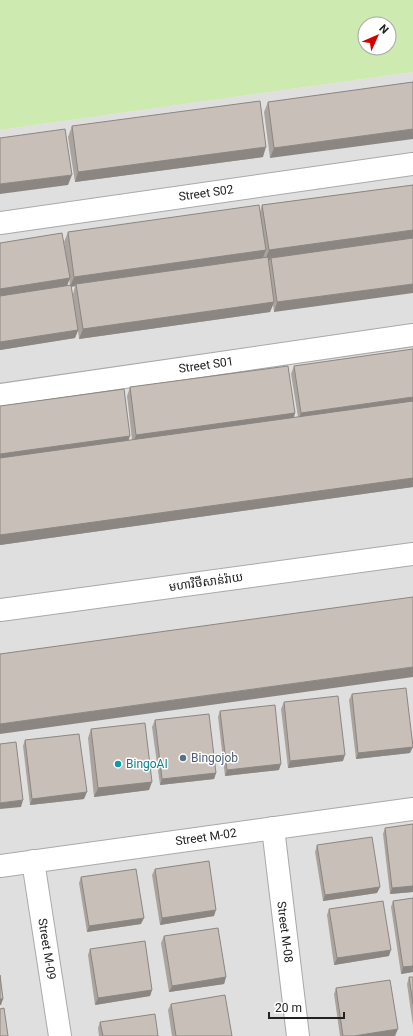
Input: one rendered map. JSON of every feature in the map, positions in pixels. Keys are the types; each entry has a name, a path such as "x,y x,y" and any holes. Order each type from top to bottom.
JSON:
{"street":[{"name":"Street S02","path":"0,223 413,164"},
{"name":"Street S01","path":"0,395 413,335"},
{"name":"មហាវិថីសាន់រ៉ាយ","path":"0,610 413,554"},
{"name":"Street M-02","path":"0,866 413,809"},
{"name":"Street M-08","path":"272,828 298,1036"},
{"name":"Street M-09","path":"33,861 60,1036"}],"shaded area":[{"path":"413,72 413,1036 0,1036 0,130"}],"green space":[{"path":"0,0 413,0 413,72 0,130"}],"building":[{"path":"413,82 413,129 274,148 268,102"},
{"path":"260,101 266,147 78,172 72,126"},
{"path":"65,129 72,175 0,184 0,138"},
{"path":"413,185 413,230 269,250 262,205"},
{"path":"259,205 266,250 74,277 68,232"},
{"path":"62,233 70,278 0,289 0,243"},
{"path":"413,238 413,284 277,302 271,258"},
{"path":"268,257 274,302 83,329 76,284"},
{"path":"71,285 78,330 0,342 0,296"},
{"path":"413,349 413,397 301,413 294,366"},
{"path":"288,366 295,413 136,435 130,387"},
{"path":"124,389 130,436 0,454 0,406"},
{"path":"413,401 413,478 0,535 0,458"},
{"path":"413,597 413,667 0,724 0,654"},
{"path":"406,688 413,747 358,753 352,694"},
{"path":"338,696 345,755 290,761 284,702"},
{"path":"275,705 281,764 227,770 220,711"},
{"path":"209,714 216,773 162,779 155,720"},
{"name":"BingoAI","path":"145,723 152,782 98,788 91,729"},
{"path":"79,734 87,792 32,799 25,740"},
{"path":"16,742 23,800 0,803 0,744"},
{"path":"413,824 413,886 392,888 385,828"},
{"path":"372,837 380,887 325,895 317,845"},
{"path":"209,861 216,910 162,918 155,869"},
{"path":"136,869 144,918 89,926 81,877"},
{"path":"413,898 413,966 403,967 393,901"},
{"path":"383,901 391,950 337,958 329,909"},
{"path":"218,928 226,977 172,986 164,936"},
{"path":"145,941 152,990 98,998 90,949"},
{"path":"0,975 3,999 0,999"},
{"path":"409,977 413,977 413,1004"},
{"path":"390,980 398,1029 354,1036 343,1036 336,988"},
{"path":"225,995 232,1036 176,1036 171,1004"},
{"path":"4,1008 8,1036 0,1036 0,1009"},
{"path":"155,1014 158,1036 103,1036 100,1022"}],"place":[{"name":"Bingojob","path":"183,758"},
{"name":"BingoAI","path":"118,764"}]}
